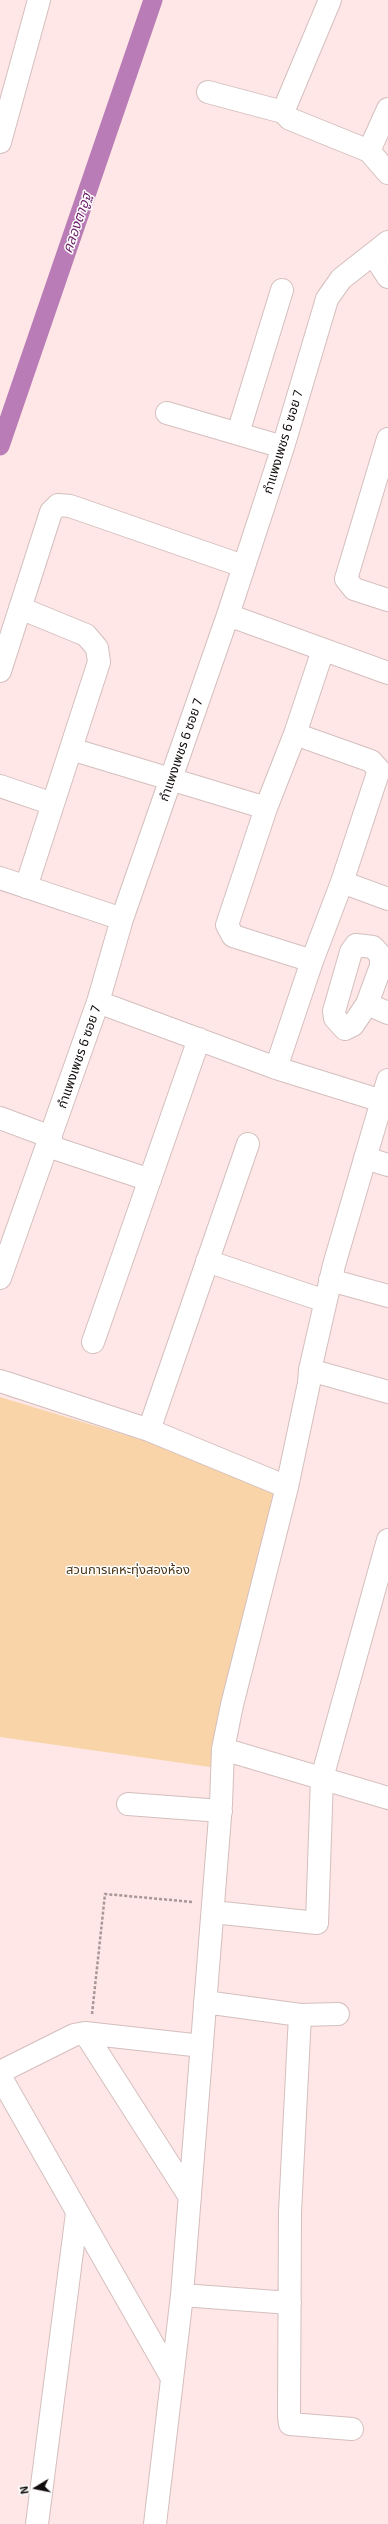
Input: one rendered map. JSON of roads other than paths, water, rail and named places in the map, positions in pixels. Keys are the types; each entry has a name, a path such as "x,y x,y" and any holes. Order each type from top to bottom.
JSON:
{"street":[{"path":"0,142 39,0"},
{"path":"283,112 330,0"},
{"path":"208,92 283,112 290,118 369,151 388,173"},
{"path":"369,151 388,109"},
{"path":"381,248 388,277"},
{"name":"กำแพงเพชร 6 ซอย 7","path":"1,1271 50,1142 98,1002 122,919 228,615 283,447 327,299 341,279 381,248"},
{"path":"238,433 282,290"},
{"path":"167,413 283,447"},
{"path":"388,439 346,579 350,587 388,600"},
{"path":"0,671 51,512 58,505 70,506 243,566"},
{"path":"20,608 86,635 97,648 100,662 26,887"},
{"path":"228,615 388,673"},
{"path":"312,961 233,936 229,932 227,925 266,808 295,734 323,650"},
{"path":"276,1068 312,961 342,882 379,770 371,761 295,734"},
{"path":"71,749 266,808"},
{"path":"0,786 53,804"},
{"path":"0,878 122,919"},
{"path":"342,882 388,899"},
{"path":"98,1002 276,1068 382,1101"},
{"path":"367,1004 388,1013"},
{"path":"93,1342 199,1039"},
{"path":"156,2524 182,2295 221,1811 223,1749 287,1487 309,1383 310,1370 330,1280 388,1080"},
{"path":"0,1118 50,1142 150,1180"},
{"path":"149,1430 248,1144"},
{"path":"365,1158 388,1165"},
{"path":"207,1261 325,1301"},
{"path":"330,1280 388,1296"},
{"path":"310,1370 388,1392"},
{"path":"0,1381 149,1430 287,1487"},
{"path":"213,1908 317,1923 322,1778 388,1540"},
{"path":"223,1749 388,1798"},
{"path":"128,1804 221,1811"},
{"path":"205,2002 300,2015 338,2014"},
{"path":"300,2015 290,2212 290,2424 352,2429"},
{"path":"172,2378 0,2077 74,2035 87,2033 202,2046"},
{"path":"87,2033 190,2197"},
{"path":"38,2524 77,2213"},
{"path":"182,2295 290,2303"}],"waterway":[{"name":"คลองตาอูฐ","path":"0,446 153,0"}],"park label":[{"name":"สวนการเคหะทุ่งสองห้อง","path":"128,1570"}]}
